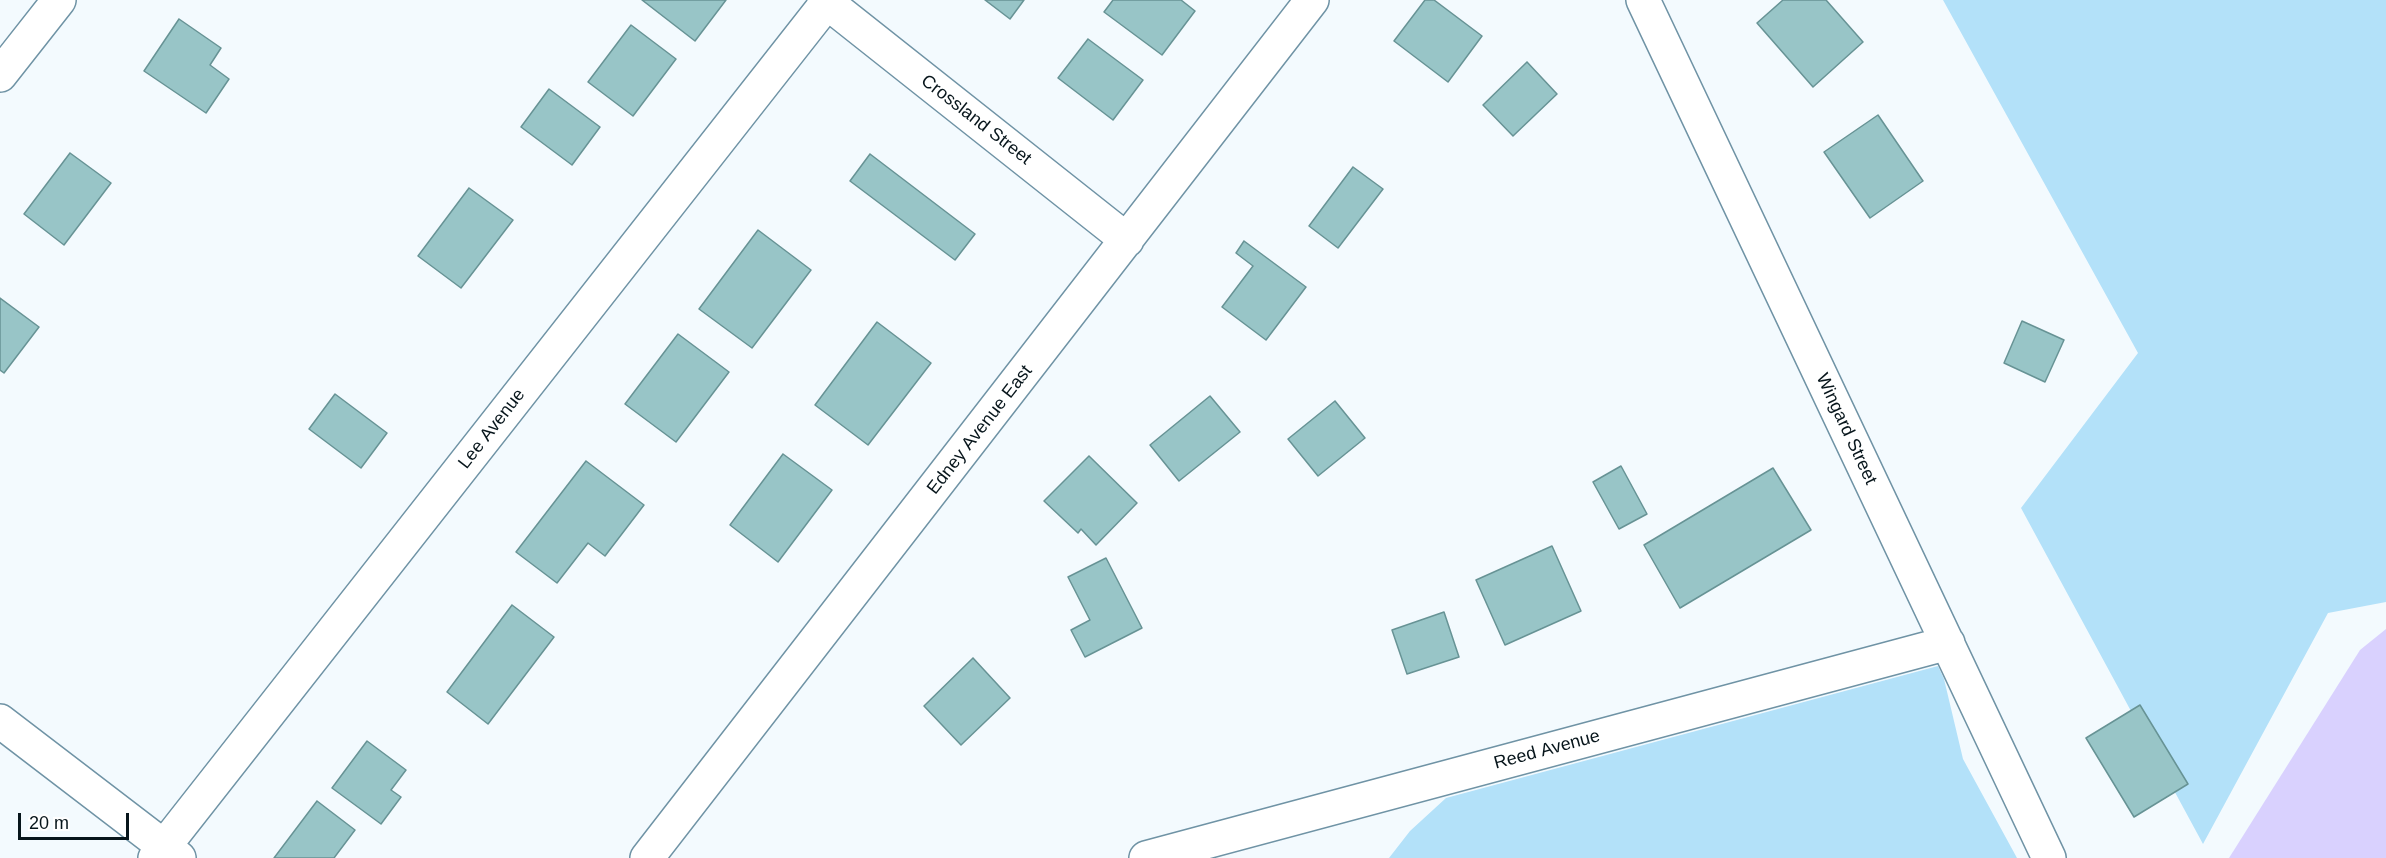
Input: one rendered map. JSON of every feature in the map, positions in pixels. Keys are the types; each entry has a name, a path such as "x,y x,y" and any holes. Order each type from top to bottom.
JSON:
{"street":[{"path":"0,75 59,0"},
{"name":"Edney Avenue East","path":"647,858 1312,0"},
{"name":"Wingard Street","path":"1643,0 2049,858"},
{"name":"Crossland Street","path":"827,1 1127,240"},
{"name":"Lee Avenue","path":"166,854 827,1"},
{"name":"Reed Avenue","path":"1146,858 1948,643"},
{"path":"0,721 166,854"}],"shaded area":[{"path":"1943,0 2386,0 2386,602 2328,613 2203,844 2021,508 2138,353"},
{"path":"2386,629 2386,858 2229,858 2360,650"},
{"path":"1938,666 1944,679 1963,759 2017,858 1389,858 1410,831 1446,798"}],"building":[{"path":"642,0 726,0 695,41"},
{"path":"985,0 1024,0 1010,19"},
{"path":"1113,0 1181,0 1195,11 1162,55 1104,12"},
{"path":"1425,0 1434,0 1482,36 1448,82 1394,41"},
{"path":"1783,0 1826,0 1863,42 1813,87 1757,23"},
{"path":"179,19 221,48 210,65 229,79 206,113 144,71"},
{"path":"631,25 676,59 633,116 588,82"},
{"path":"1088,39 1143,80 1113,120 1058,78"},
{"path":"1527,62 1557,94 1513,136 1483,105"},
{"path":"549,89 600,127 572,165 521,127"},
{"path":"1878,115 1923,181 1870,218 1824,152"},
{"path":"70,153 111,183 64,245 24,214"},
{"path":"870,154 975,234 955,260 850,181"},
{"path":"1353,167 1383,189 1338,248 1309,226"},
{"path":"469,188 513,220 461,288 418,256"},
{"path":"758,230 811,270 752,348 699,309"},
{"path":"1244,241 1306,287 1266,340 1222,307 1253,266 1236,253"},
{"path":"0,298 39,327 4,373 0,370"},
{"path":"2022,321 2064,340 2045,382 2004,363"},
{"path":"877,322 931,363 868,445 815,405"},
{"path":"678,334 729,372 676,442 625,404"},
{"path":"335,394 387,433 361,468 309,429"},
{"path":"1210,396 1240,432 1179,481 1150,445"},
{"path":"1335,401 1365,438 1318,476 1288,439"},
{"path":"783,454 832,490 778,562 730,525"},
{"path":"1089,456 1137,503 1096,545 1081,529 1078,533 1044,501"},
{"path":"586,461 644,505 605,556 588,543 557,583 516,552"},
{"path":"1621,466 1647,514 1619,529 1593,482"},
{"path":"1773,468 1811,530 1680,608 1644,545"},
{"path":"1552,546 1581,611 1505,645 1476,580"},
{"path":"1106,558 1142,628 1085,657 1071,630 1090,620 1068,577"},
{"path":"512,605 554,637 488,724 447,692"},
{"path":"1444,612 1459,657 1407,674 1392,630"},
{"path":"973,658 1010,698 961,745 924,706"},
{"path":"2140,705 2188,784 2134,817 2086,738"},
{"path":"367,741 406,770 391,790 401,797 381,824 332,788"},
{"path":"317,801 355,830 334,858 274,858"}]}
